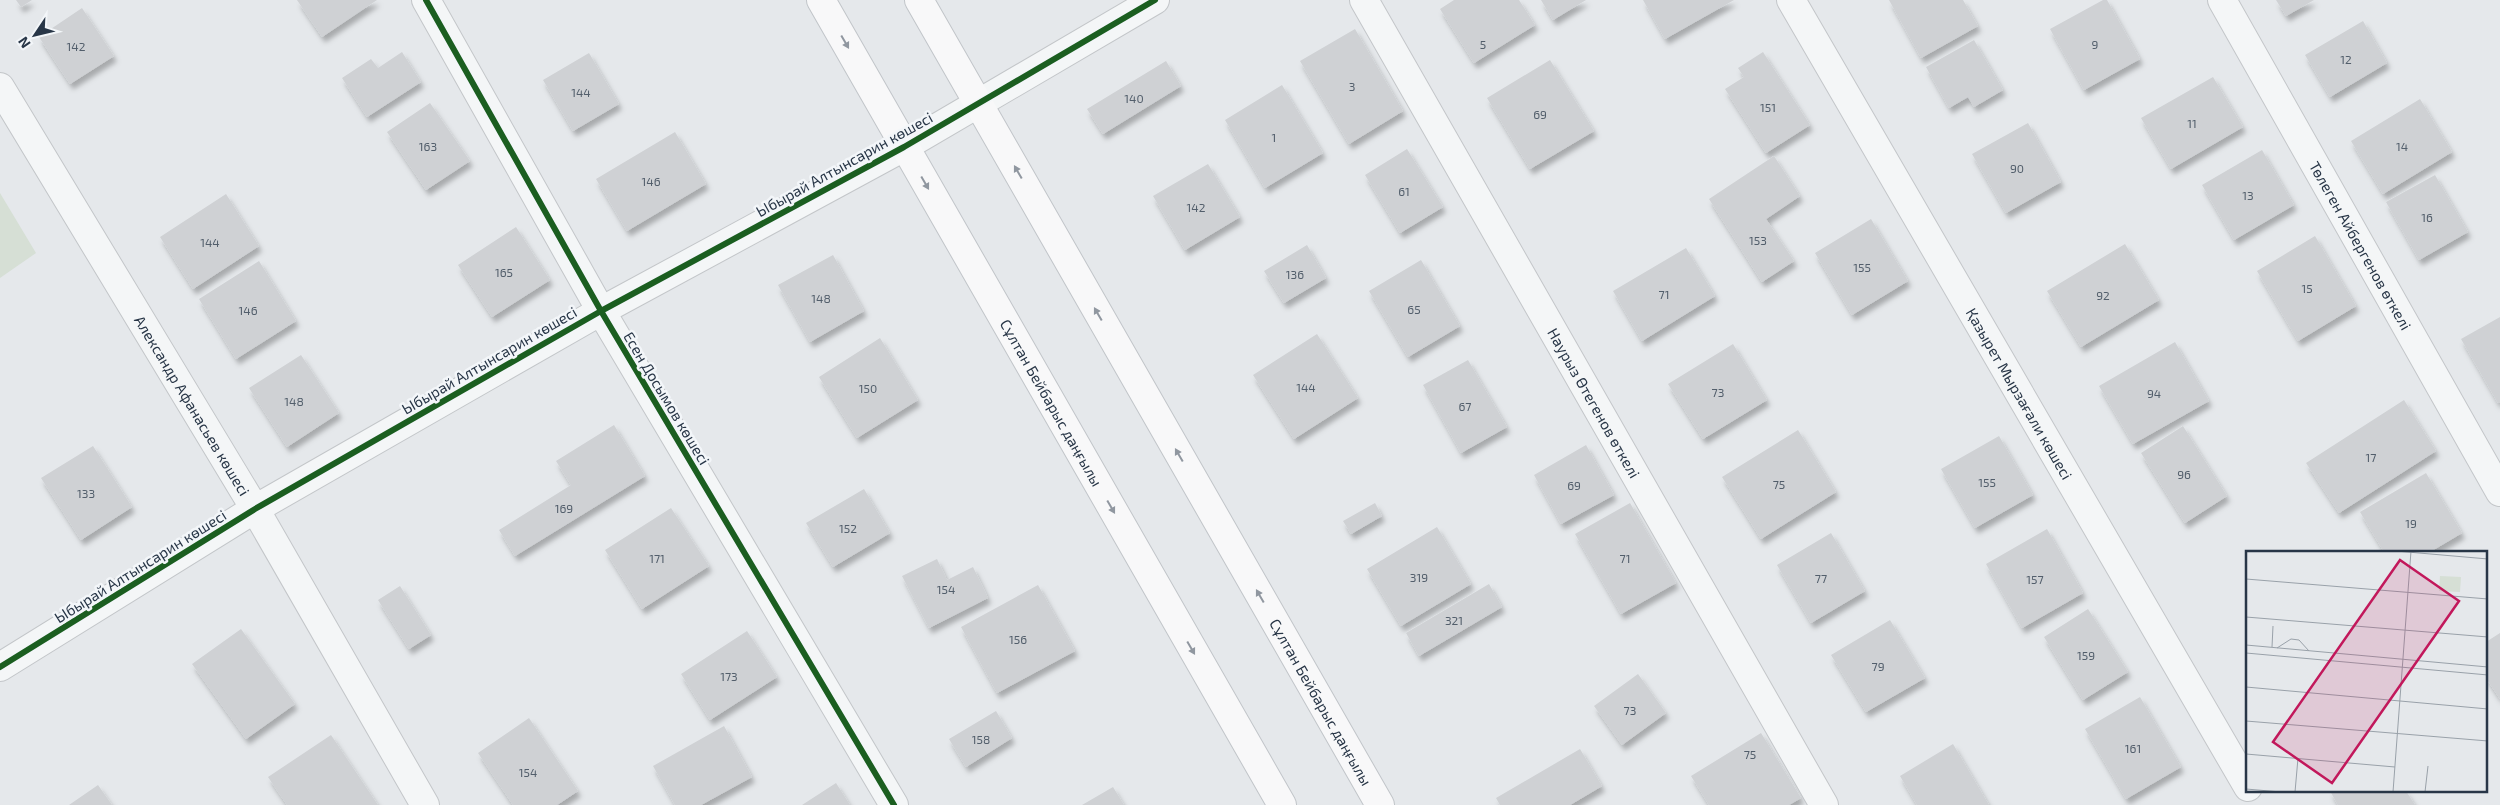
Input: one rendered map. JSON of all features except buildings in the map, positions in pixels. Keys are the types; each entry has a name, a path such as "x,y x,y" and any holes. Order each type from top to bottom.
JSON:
{"main road":[{"name":"Сұлтан Бейбарыс даңғылы","path":"820,0 1282,805"},
{"name":"Сұлтан Бейбарыс даңғылы","path":"919,0 1380,805"}],"street":[{"name":"Есен Досымов көшесі","path":"426,0 601,311 894,805"},
{"name":"Ыбырай Алтынсарин көшесі","path":"0,667 255,509 601,311 904,146 1155,0"},
{"name":"Наурыз Өтегенов өткелі","path":"1364,0 1824,805"},
{"name":"Қазырет Мырзағали көшесі","path":"1791,0 2246,784"},
{"name":"Төлеген Айбергенов өткелі","path":"2222,0 2493,463 2500,492"},
{"name":"Александр Афанасьев көшесі","path":"0,87 255,509 425,805"},
{"path":"2251,792 2258,805"}],"shaded area":[{"path":"0,193 36,253 0,278"}],"cycle path":[{"path":"426,0 601,311 894,805"},
{"path":"0,667 255,509 601,311 904,147 1155,0"}]}
